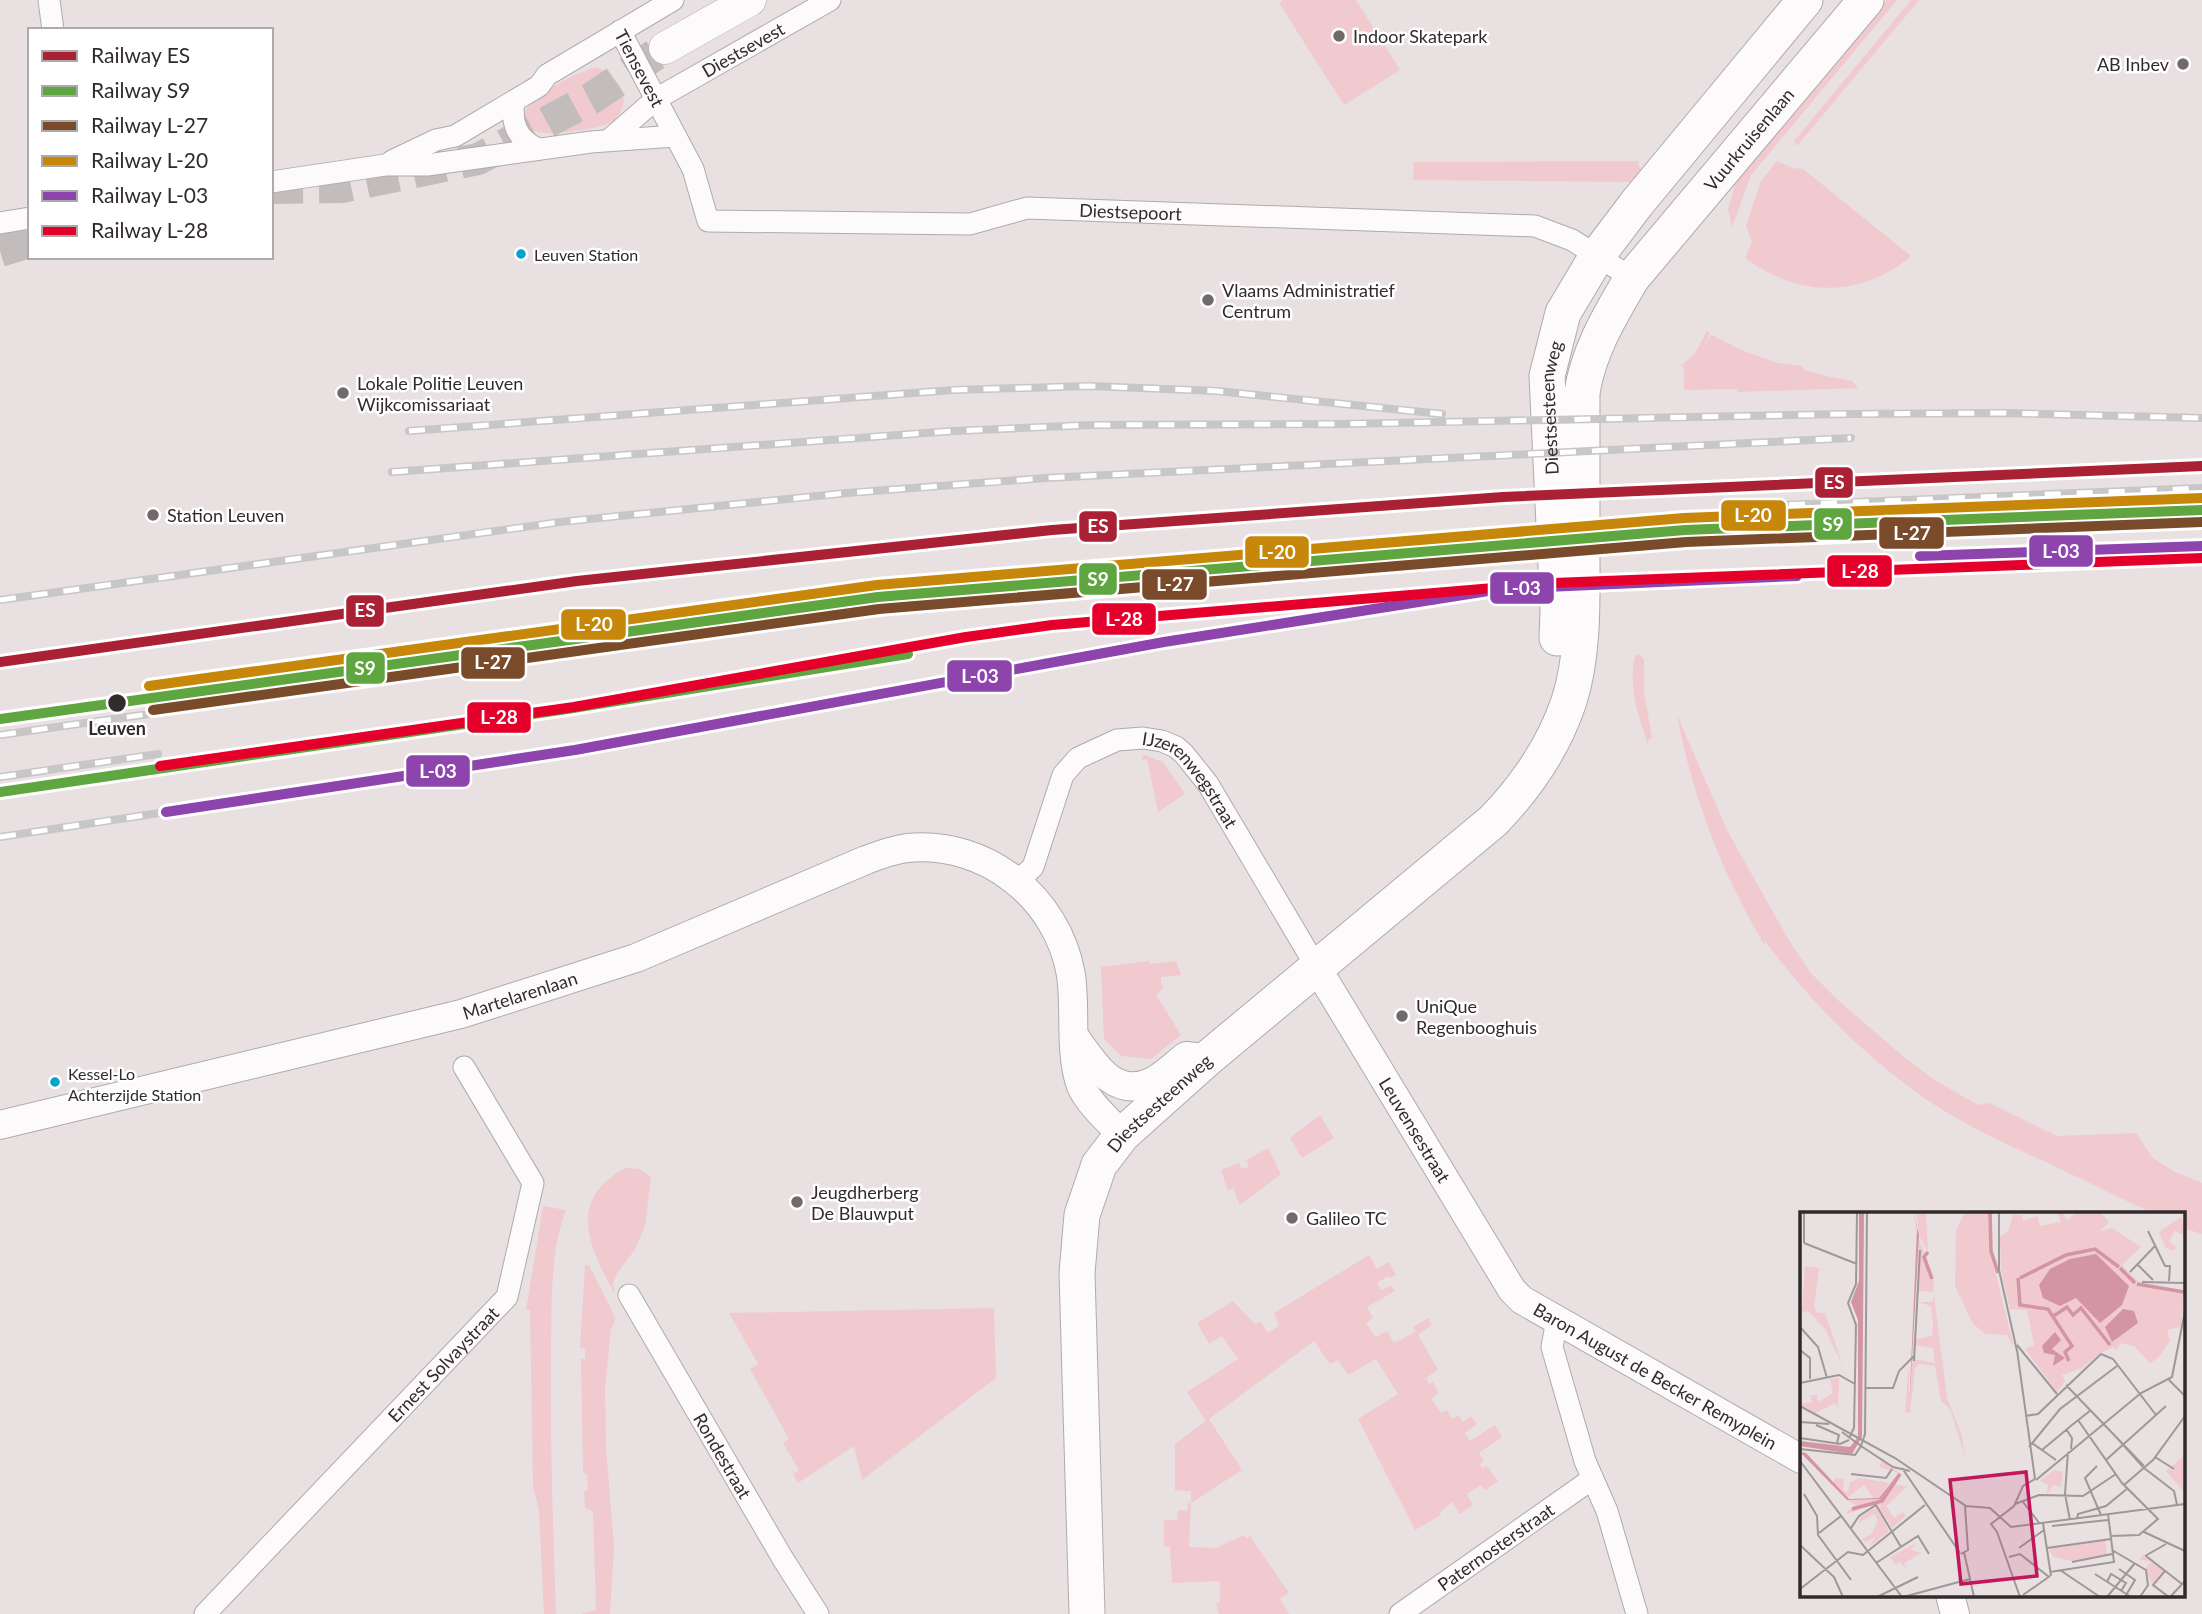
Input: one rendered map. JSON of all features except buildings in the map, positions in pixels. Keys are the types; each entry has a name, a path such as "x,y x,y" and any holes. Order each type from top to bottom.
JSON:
{"main road":[{"path":"718,0 661,41 750,0"},
{"path":"1597,256 1651,186 1805,0"},
{"name":"Vuurkruisenlaan","path":"1632,278 1866,0"},
{"name":"Diestsesteenweg","path":"1552,739 1558,610 1547,376 1563,313 1597,256"},
{"name":"Diestsesteenweg","path":"1087,1614 1078,1243 1082,1215 1099,1165 1122,1135 1208,1058 1493,821 1528,780 1552,739 1570,699 1578,655 1582,597 1582,393 1585,371 1608,318 1632,278"}],"street":[{"path":"49,0 53,28"},
{"path":"620,31 673,0"},
{"name":"Diestsevest","path":"656,99 830,0"},
{"name":"Tiensevest","path":"273,182 385,164 427,165 610,139 656,99 620,31 547,75 539,86 455,136 436,140 385,164"},
{"name":"Diestsepoort","path":"656,99 692,169 708,221 970,224 1027,208 1535,226 1560,234 1632,278"},
{"path":"514,101 513,115 518,134 536,148"},
{"path":"610,139 675,136"},
{"path":"0,223 28,218"},
{"name":"IJzerenwegstraat","path":"1018,881 1032,867 1063,775 1078,758 1117,740 1143,738 1162,741 1184,754 1208,784 1317,968"},
{"name":"Martelarenlaan","path":"0,1125 461,1014 636,958 866,860 898,850 929,848 969,855 994,866 1018,881 1046,914 1064,949 1071,977 1073,1035 1080,1084 1086,1095 1122,1135"},
{"name":"Leuvensestraat","path":"1317,968 1512,1290"},
{"path":"1073,1035 1103,1075 1127,1086 1148,1084 1186,1056 1208,1058"},
{"name":"Ernest Solvaystraat","path":"205,1614 507,1297 533,1184 464,1067"},
{"name":"Baron August de Becker Remyplein","path":"1512,1290 1522,1300 1800,1458"},
{"name":"Rondestraat","path":"629,1295 713,1441 818,1614"},
{"path":"1557,1320 1552,1347 1592,1479 1607,1511 1637,1614"},
{"name":"Paternosterstraat","path":"1400,1614 1592,1479"},
{"path":"1950,1596 1955,1614"}],"shaded area":[{"name":"Indoor Skatepark","path":"1283,0 1356,0 1400,70 1344,105 1279,3"},
{"path":"1887,0 1897,0 1751,175 1732,227 1728,209 1736,181"},
{"path":"1911,0 1919,0 1797,146 1794,141"},
{"path":"595,67 611,76 622,89 623,105 613,121 599,127 564,132 543,133 530,127 524,115 534,100 565,80"},
{"path":"1638,161 1641,171 1632,182 1413,180 1414,162"},
{"path":"1777,161 1803,169 1911,256 1892,270 1871,280 1829,288 1786,280 1745,258 1752,242 1746,226 1761,181"},
{"path":"1707,331 1710,333 1703,348 1711,335 1741,350 1778,363 1801,366 1804,370 1852,381 1858,388 1737,392 1737,389 1684,390 1684,368 1681,366 1695,353"},
{"path":"1639,654 1644,659 1644,692 1652,738 1648,740 1648,744 1633,690 1633,667 1635,656"},
{"path":"1677,715 1728,832 1787,937 1810,972 1842,1004 1936,1081 1978,1105 1989,1103 2057,1136 2136,1133 2153,1158 2175,1172 2202,1183 2202,1234 2184,1228 2184,1212 2150,1212 1956,1118 1901,1081 1858,1045 1800,984 1765,941 1765,946 1736,892 1711,835 1683,745"},
{"path":"1145,755 1163,762 1185,794 1158,812 1147,759 1142,760"},
{"path":"1149,961 1150,964 1176,961 1181,975 1161,977 1164,987 1156,995 1181,1035 1151,1059 1121,1056 1104,1039 1101,967"},
{"path":"1320,1115 1334,1138 1302,1158 1290,1138"},
{"path":"1268,1148 1281,1174 1240,1205 1233,1188 1228,1191 1221,1170 1239,1163 1241,1169 1249,1167 1246,1160"},
{"path":"625,1168 639,1169 651,1177 645,1226 634,1251 617,1273 613,1283 615,1294 591,1242 589,1210 595,1195 607,1181"},
{"path":"543,1206 566,1210 554,1262 552,1299 551,1451 556,1614 544,1614 539,1511 533,1485 530,1310 526,1310"},
{"path":"1369,1255 1377,1269 1389,1262 1396,1275 1390,1278 1388,1276 1377,1283 1381,1290 1391,1285 1395,1291 1367,1307 1373,1318 1366,1323 1375,1337 1387,1331 1394,1343 1415,1332 1413,1327 1428,1318 1432,1325 1418,1335 1438,1370 1426,1378 1429,1384 1433,1382 1439,1393 1431,1399 1441,1413 1447,1410 1452,1419 1458,1415 1463,1422 1471,1416 1477,1424 1465,1433 1470,1441 1495,1425 1502,1437 1479,1453 1484,1461 1480,1464 1482,1468 1487,1466 1498,1481 1485,1490 1481,1485 1467,1494 1473,1505 1460,1514 1452,1502 1440,1512 1441,1515 1415,1530 1358,1419 1398,1394 1376,1359 1348,1375 1338,1360 1330,1364 1314,1341 1209,1419 1242,1470 1191,1503 1189,1547 1216,1548 1244,1535 1246,1538 1250,1536 1289,1593 1280,1598 1289,1614 1219,1614 1216,1603 1220,1602 1220,1581 1172,1583 1170,1547 1164,1546 1164,1520 1177,1520 1178,1510 1187,1511 1188,1503 1191,1502 1191,1491 1175,1490 1175,1444 1206,1421 1187,1392 1238,1359 1222,1336 1209,1344 1197,1323 1233,1301 1255,1324 1260,1321 1268,1333 1279,1326 1274,1313"},
{"path":"585,1265 589,1265 616,1319 611,1329 605,1388 606,1448 614,1547 610,1614 581,1614 596,1610 593,1512 585,1508 584,1491 588,1490 587,1474 583,1473 581,1359 585,1359 585,1349 580,1348"},
{"path":"994,1308 996,1378 862,1480 854,1446 798,1483 793,1474 799,1470 783,1443 789,1439 750,1369 758,1364 729,1313"}],"tunnel":[{"path":"273,188 342,187 478,159 592,98 665,48"},
{"path":"0,251 28,243"}],"railway":[{"path":"409,431 953,390 1089,386 1217,391 1442,414"},
{"path":"392,472 953,431 1090,425 1343,424 2004,413 2202,418"},
{"path":"0,600 560,522 847,493 1046,478 1851,438"},
{"path":"1757,506 2202,488"},
{"path":"0,735 156,713"},
{"path":"0,777 158,754"},
{"path":"0,837 166,812"}],"rail line":[{"name":"ES","path":"0,662 577,581 1052,530 1503,497 2202,466"},
{"name":"L-20","path":"149,686 877,585 1684,518 2202,498"},
{"name":"S9","path":"0,719 878,597 1685,530 2202,510"},
{"name":"L-27","path":"153,710 879,609 1686,542 2202,522"},
{"name":"L-03","path":"1920,556 2202,546"},
{"name":"L-28","path":"160,766 574,707 966,637 1052,625 1553,583 2202,558"},
{"name":"L-03","path":"166,812 575,750 1164,642 1501,589 1797,576"},
{"name":"S9","path":"0,792 567,709 908,654"}],"place":[{"name":"Indoor Skatepark","path":"1339,36"},
{"name":"AB Inbev","path":"2183,64"},
{"name":"Leuven Station","path":"521,254"},
{"name":"Vlaams Administratief Centrum","path":"1208,300"},
{"name":"Lokale Politie Leuven Wijkcomissariaat","path":"343,393"},
{"name":"Station Leuven","path":"153,515"},
{"name":"Leuven","path":"117,703"},
{"name":"UniQue Regenbooghuis","path":"1402,1016"},
{"name":"Kessel-Lo Achterzijde Station","path":"55,1082"},
{"name":"Jeugdherberg De Blauwput","path":"797,1202"},
{"name":"Galileo TC","path":"1292,1218"}]}
